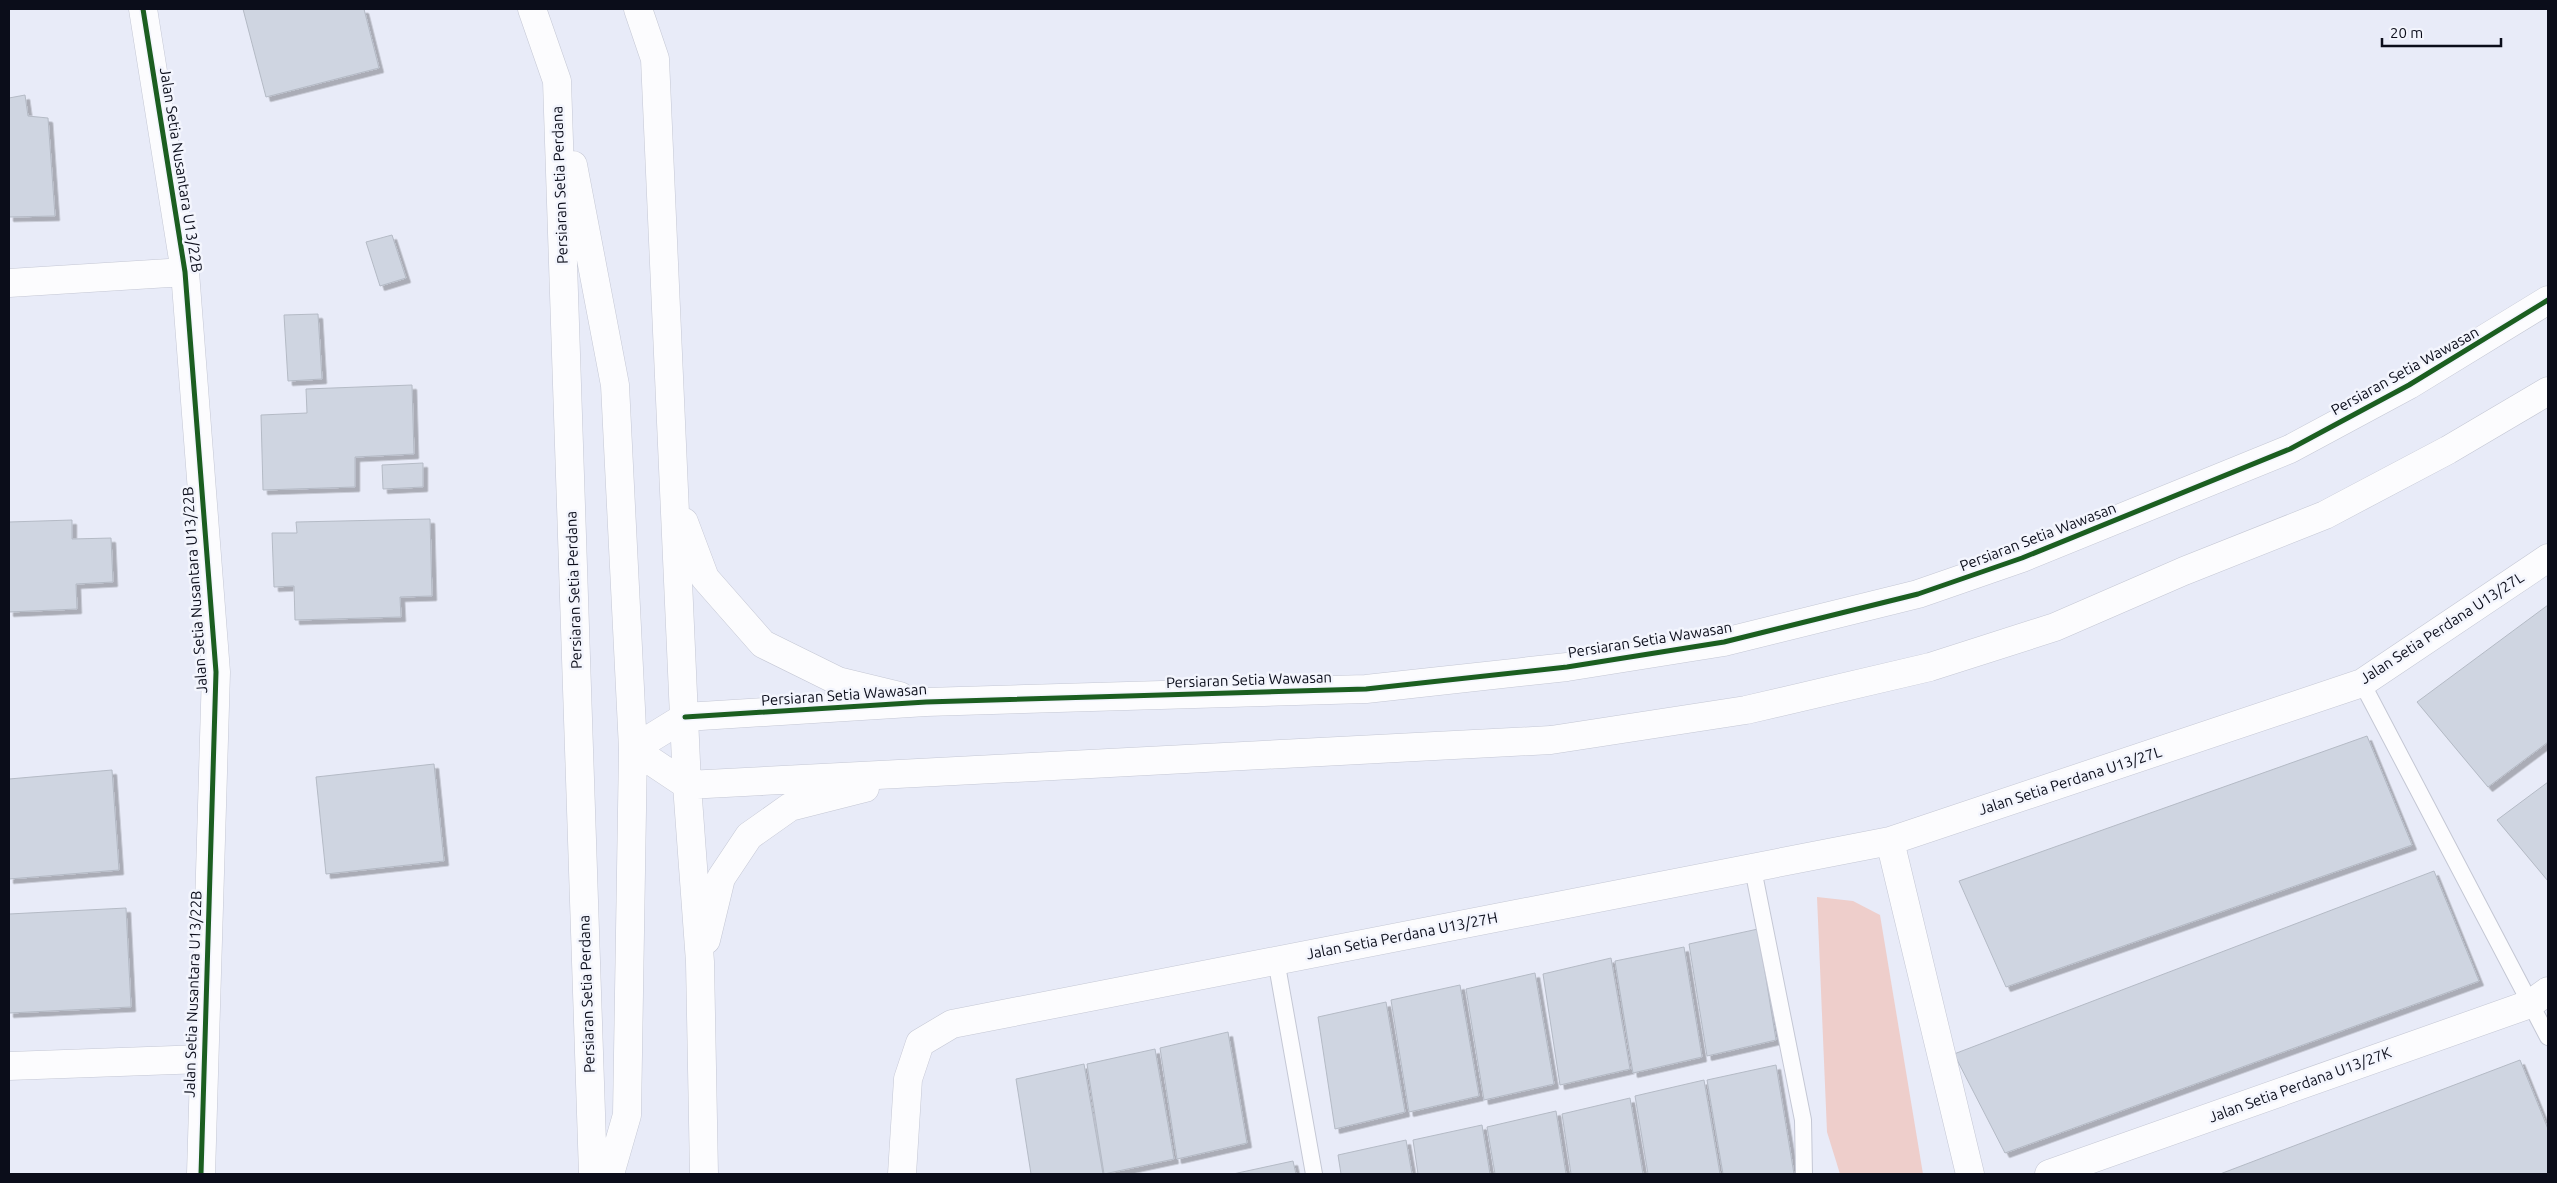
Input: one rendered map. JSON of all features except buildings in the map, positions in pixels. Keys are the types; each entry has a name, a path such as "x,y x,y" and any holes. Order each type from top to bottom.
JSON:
{"street":[{"name":"Jalan Setia Nusantara U13/22B","path":"143,9 185,272 216,672 201,1174"},
{"name":"Persiaran Setia Perdana","path":"532,9 557,81 593,1174"},
{"path":"638,9 655,59 685,717 686,785 700,962 704,1174"},
{"path":"557,81 615,385 633,749 627,1114 610,1174"},
{"path":"9,283 185,272"},
{"name":"Persiaran Setia Wawasan","path":"685,717 926,702 1366,689 1567,667 1724,642 1918,594 2022,558 2290,449 2409,385 2548,300"},
{"path":"633,749 686,785 1551,740 1746,710 1930,667 2055,626 2184,571 2325,515 2448,450 2548,390"},
{"path":"675,500 705,578 763,644 838,680 926,702"},
{"name":"Jalan Setia Perdana U13/27L","path":"1890,841 2362,683 2548,558"},
{"path":"633,749 685,717"},
{"path":"700,962 721,878 749,836 790,807 930,772"},
{"path":"1890,841 1970,1174"},
{"name":"Jalan Setia Perdana U13/27H","path":"902,1174 908,1079 920,1043 952,1024 1890,841"},
{"name":"Jalan Setia Perdana U13/27K","path":"2049,1174 2539,998"},
{"path":"9,1066 203,1059"}],"lane":[{"path":"2362,683 2539,998 2548,1037"},
{"path":"1753,869 1802,1120 1804,1174"},
{"path":"1276,960 1314,1174"}],"shaded area":[{"path":"1817,897 1853,901 1880,915 1923,1174 1840,1174 1827,1132"}],"cycle path":[{"path":"143,9 185,272 216,672 201,1174"},
{"path":"685,717 926,702 1366,689 1567,667 1724,642 1918,594 2022,558 2290,449 2409,385 2548,300"}]}
